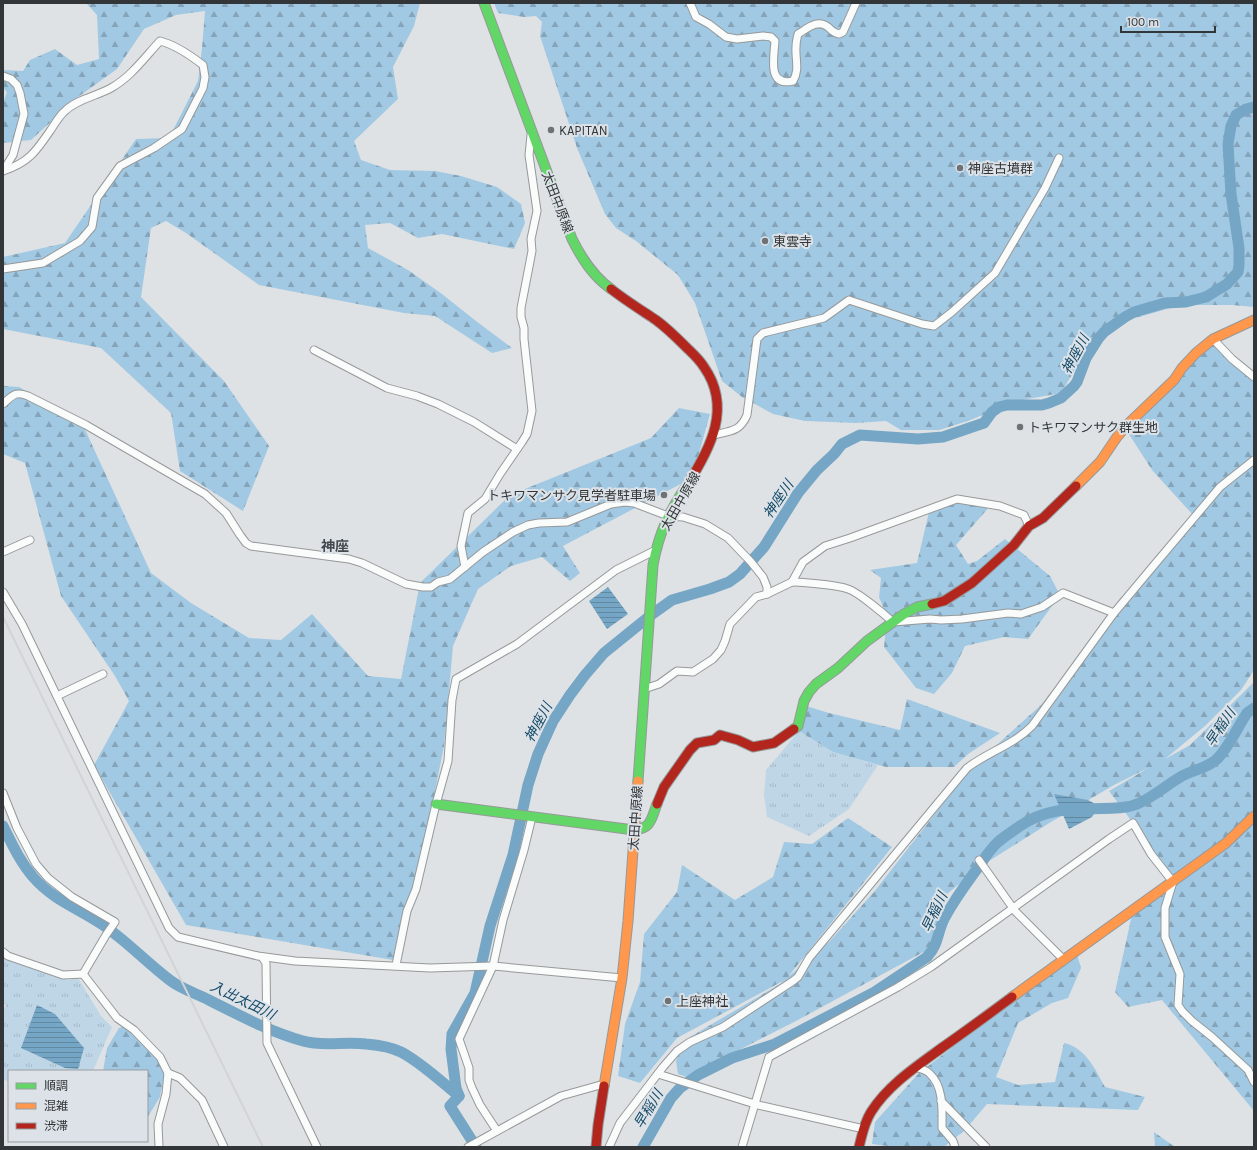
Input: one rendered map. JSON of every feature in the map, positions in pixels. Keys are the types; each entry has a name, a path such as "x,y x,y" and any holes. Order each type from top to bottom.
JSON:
{"street":[{"name":"太田中原線","path":"484,3 582,260 605,284 676,336 696,355 710,376 716,394 718,409 713,435 703,461 663,526 656,550 652,572 628,921 622,978 604,1084 596,1147"},
{"path":"690,3 696,17 709,24 726,37 737,39 771,37 775,41 773,62 775,75 780,81 787,83 793,81 796,77 798,69 796,47 798,34 818,23 839,34 843,32 856,3"},
{"path":"3,171 14,168 35,153 67,108 110,89 117,84 134,69 160,41 169,43 190,55 203,65 205,77 203,88 182,129 154,148 120,166 97,198 92,227 80,241 43,263 3,269"},
{"path":"3,76 12,79 17,85 24,114 13,155 3,171"},
{"path":"465,567 461,546 468,513 485,499 527,434 532,411 521,308 532,251 531,239 537,210 529,155 532,132"},
{"path":"713,435 737,430 744,423 747,415 757,339 763,333 824,318 849,300 922,324 934,326 952,312 995,273 1045,188 1059,158"},
{"path":"436,804 634,830 643,829 648,826 664,787 675,769 697,743 714,740 720,735 738,740 753,747 774,743 798,726 804,701 816,684 838,668 867,641 893,622 917,607 944,600 955,595 972,583 1014,545 1029,526 1043,518 1100,462 1117,437 1129,423 1174,380 1196,352 1213,339 1254,320"},
{"path":"1213,339 1232,359 1254,376"},
{"path":"314,350 387,388 417,396 438,404 474,422 517,449"},
{"path":"3,404 16,393 21,393 86,425 144,458 205,494 226,513 246,543 251,546 349,559 362,563 406,584 431,587 438,582 450,579 483,552 513,532 528,525 567,522 612,504 625,502 634,503 668,516 683,516 705,524 728,538 751,562 763,578 767,587 767,594"},
{"path":"609,1147 620,1123 677,1051 690,1042 723,1028 798,977 810,958 967,768 976,761 1022,735 1032,726 1114,613 1220,487 1254,460"},
{"path":"792,582 803,562 825,546 957,499 1000,506 1024,515 1029,526"},
{"path":"3,552 30,540"},
{"path":"396,965 407,911 418,881 436,804 448,761 452,700 456,679 516,644 616,570 656,550"},
{"path":"644,689 659,684 677,671 694,672 713,659 721,650 730,624 756,597 767,594 792,582 810,583 849,589 882,612 893,622"},
{"path":"3,592 22,624 169,928 178,937 262,957 295,961 396,965 430,968 493,966 622,978"},
{"path":"893,622 907,620 962,619 1008,613 1020,614 1042,607 1063,593 1114,613"},
{"path":"57,696 103,674"},
{"path":"3,793 18,828 40,869 48,878 72,897 115,922 83,974"},
{"path":"859,1147 864,1129 872,1110 879,1101 910,1071 1226,843 1254,816"},
{"path":"497,1131 480,1105 472,1088 469,1080 469,1068 459,1039 493,966 503,920 524,850 532,817"},
{"path":"742,1147 769,1057 898,988 931,967 1108,839 1133,823 1151,854 1173,882"},
{"path":"979,860 1015,911 1064,960"},
{"path":"1173,882 1165,908 1165,937 1180,974 1178,1005 1192,1021 1248,1070 1254,1082"},
{"path":"3,952 8,956 62,975 83,974"},
{"path":"262,957 266,963 267,1043 317,1147"},
{"path":"83,974 117,1018 134,1030 160,1057 168,1073 166,1094 158,1124 159,1147"},
{"path":"916,1067 930,1073 937,1084 942,1101 942,1128 953,1141 955,1147"},
{"path":"168,1073 180,1078 202,1100 224,1147"},
{"path":"658,1074 755,1104 864,1129"},
{"path":"468,1147 561,1096 604,1084"},
{"path":"942,1101 986,1147"}],"green space":[{"path":"86,3 420,3 414,26 393,67 398,99 354,141 361,160 390,170 435,171 461,176 497,187 521,204 525,223 514,249 442,234 418,238 390,223 365,225 368,248 408,270 442,294 512,348 492,353 435,316 404,313 259,285 186,233 166,221 151,228 141,297 224,381 269,446 243,511 180,471 171,413 101,348 3,329 3,257 65,243 136,139 169,138 198,81 205,11 176,15 144,29 117,69 78,97 31,140 3,143 3,103 7,92 3,88 3,70 23,71 30,60 55,49 77,65 99,59 97,15"},
{"path":"494,3 1254,3 1254,307 1232,305 1181,305 1100,328 1061,393 1017,401 968,421 939,430 901,430 886,421 856,423 805,421 773,414 742,397 722,381 695,303 678,275 636,241 616,228 605,214 577,148 540,36 542,22 536,16 524,17 498,13"},
{"path":"1213,339 1254,371 1254,670 1241,690 1205,726 1165,759 1190,745 1254,682 1254,1111 1162,1000 1128,1007 1115,992 1133,910 1176,880 1109,791 1150,767 1114,785 1051,822 981,866 947,894 929,949 737,1051 696,1080 678,1074 676,1061 681,1049 690,1037 783,981 677,1038 640,1083 618,1076 625,1024 640,982 644,934 677,892 682,865 735,900 773,877 784,842 812,844 848,818 892,847 788,977 829,942 874,892 970,769 1041,705 1114,613 1120,598 1146,580 1164,559 1167,550 1193,515 1152,470 1125,428"},
{"path":"3,386 19,387 82,423 151,573 191,603 249,638 281,640 312,614 368,676 401,679 420,583 510,495 651,438 679,408 710,414 692,478 563,546 580,573 570,581 542,557 511,566 478,589 453,646 444,746 415,891 393,960 186,925 94,765 129,701 115,676 61,596 25,463 3,454"},
{"path":"957,499 991,505 956,545 968,564 977,561 1005,539 1050,576 1060,595 1028,639 1004,637 965,646 952,673 934,694 916,688 884,647 887,616 879,597 881,578 870,570 917,563 929,512"},
{"path":"907,699 1000,733 968,754 954,767 886,767 833,752 799,731 803,705 829,713 900,730"},
{"path":"799,731 833,752 878,765 849,809 809,836 767,817 764,795 766,770"},
{"path":"1076,951 1081,968 1068,998 1052,1003 1018,1023 996,1077 1018,1085 1055,1082 1064,1043 1078,1049 1084,1054 1105,1087 1145,1097 1138,1110 987,1104 965,1130 944,1147 895,1147 872,1144 875,1122 918,1074"},
{"path":"3,952 68,980 78,978 101,1016 112,1027 93,1070 8,1070 8,1082 3,1079 3,1012 6,1005 3,1002"},
{"path":"127,1025 149,1042 165,1069 160,1097 148,1116 148,1070 103,1070 107,1048 119,1028"},
{"path":"1154,1132 1175,1147 1155,1147"}],"shaded area":[{"path":"608,587 628,614 607,629 589,601"},
{"path":"1054,794 1088,800 1099,806 1092,817 1069,829"},
{"path":"37,1005 55,1014 84,1048 78,1069 65,1068 21,1048"}],"waterway":[{"name":"神座川","path":"459,1096 456,1088 451,1049 452,1034 475,993 490,926 513,855 528,785 538,754 553,721 585,675 604,653 672,600 729,582 740,574 764,547 798,493 817,470 842,444 860,435 918,439 943,437 984,423 992,412 999,407 1007,405 1042,405 1049,403 1061,398 1074,386 1086,358 1098,339 1104,332 1125,317 1134,312 1165,303 1186,302 1206,297 1227,284 1238,272 1239,265 1239,248 1231,194 1228,144 1231,126 1236,115 1246,109 1254,107"},
{"name":"早稲川","path":"643,1147 671,1098 680,1088 698,1075 732,1058 775,1044 873,993 927,957 934,948 944,919 958,895 991,849 1006,836 1033,818 1046,814 1072,809 1126,807 1140,803 1182,776 1205,767 1217,759 1225,749 1247,713 1254,708"},
{"name":"入出太田川","path":"3,826 25,866 41,886 112,932 175,984 267,1028 303,1041 319,1044 366,1044 384,1046 397,1050 409,1056 424,1067 459,1096"},
{"name":"入出太田川","path":"459,1096 450,1106 476,1147"}],"railway":[{"path":"3,617 263,1147"}],"traffic: fast":[{"path":"484,3 572,239 588,267 611,289"},
{"path":"638,781 653,565 655,553 662,532 675,504 687,485"},
{"path":"794,729 798,726 804,701 816,684 838,668 867,641 904,614 917,607 932,604"},
{"path":"436,804 634,830 648,825 657,804"}],"traffic: slow":[{"path":"1076,486 1100,462 1117,437 1129,423 1174,380 1182,368 1196,353 1213,339 1254,320"},
{"path":"604,1086 622,978 628,921 638,781"},
{"path":"1012,997 1226,843 1254,816"}],"traffic: jam":[{"path":"611,289 656,320 671,333 700,361 712,382 717,397 715,427 704,457 687,485"},
{"path":"932,604 944,601 972,583 1014,545 1029,526 1043,518 1076,486"},
{"path":"657,804 664,787 690,750 697,743 714,740 720,735 738,740 753,747 774,743 794,729"},
{"path":"859,1147 871,1112 894,1085 923,1061 1012,997"},
{"path":"596,1147 604,1086"}],"place":[{"name":"KAPITAN","path":"551,130"},
{"name":"神座古墳群","path":"960,168"},
{"name":"東雲寺","path":"765,241"},
{"name":"トキワマンサク群生地","path":"1020,427"},
{"name":"トキワマンサク見学者駐車場","path":"664,495"},
{"name":"上座神社","path":"668,1001"}],"district":[{"name":"神座","path":"335,546"}]}
